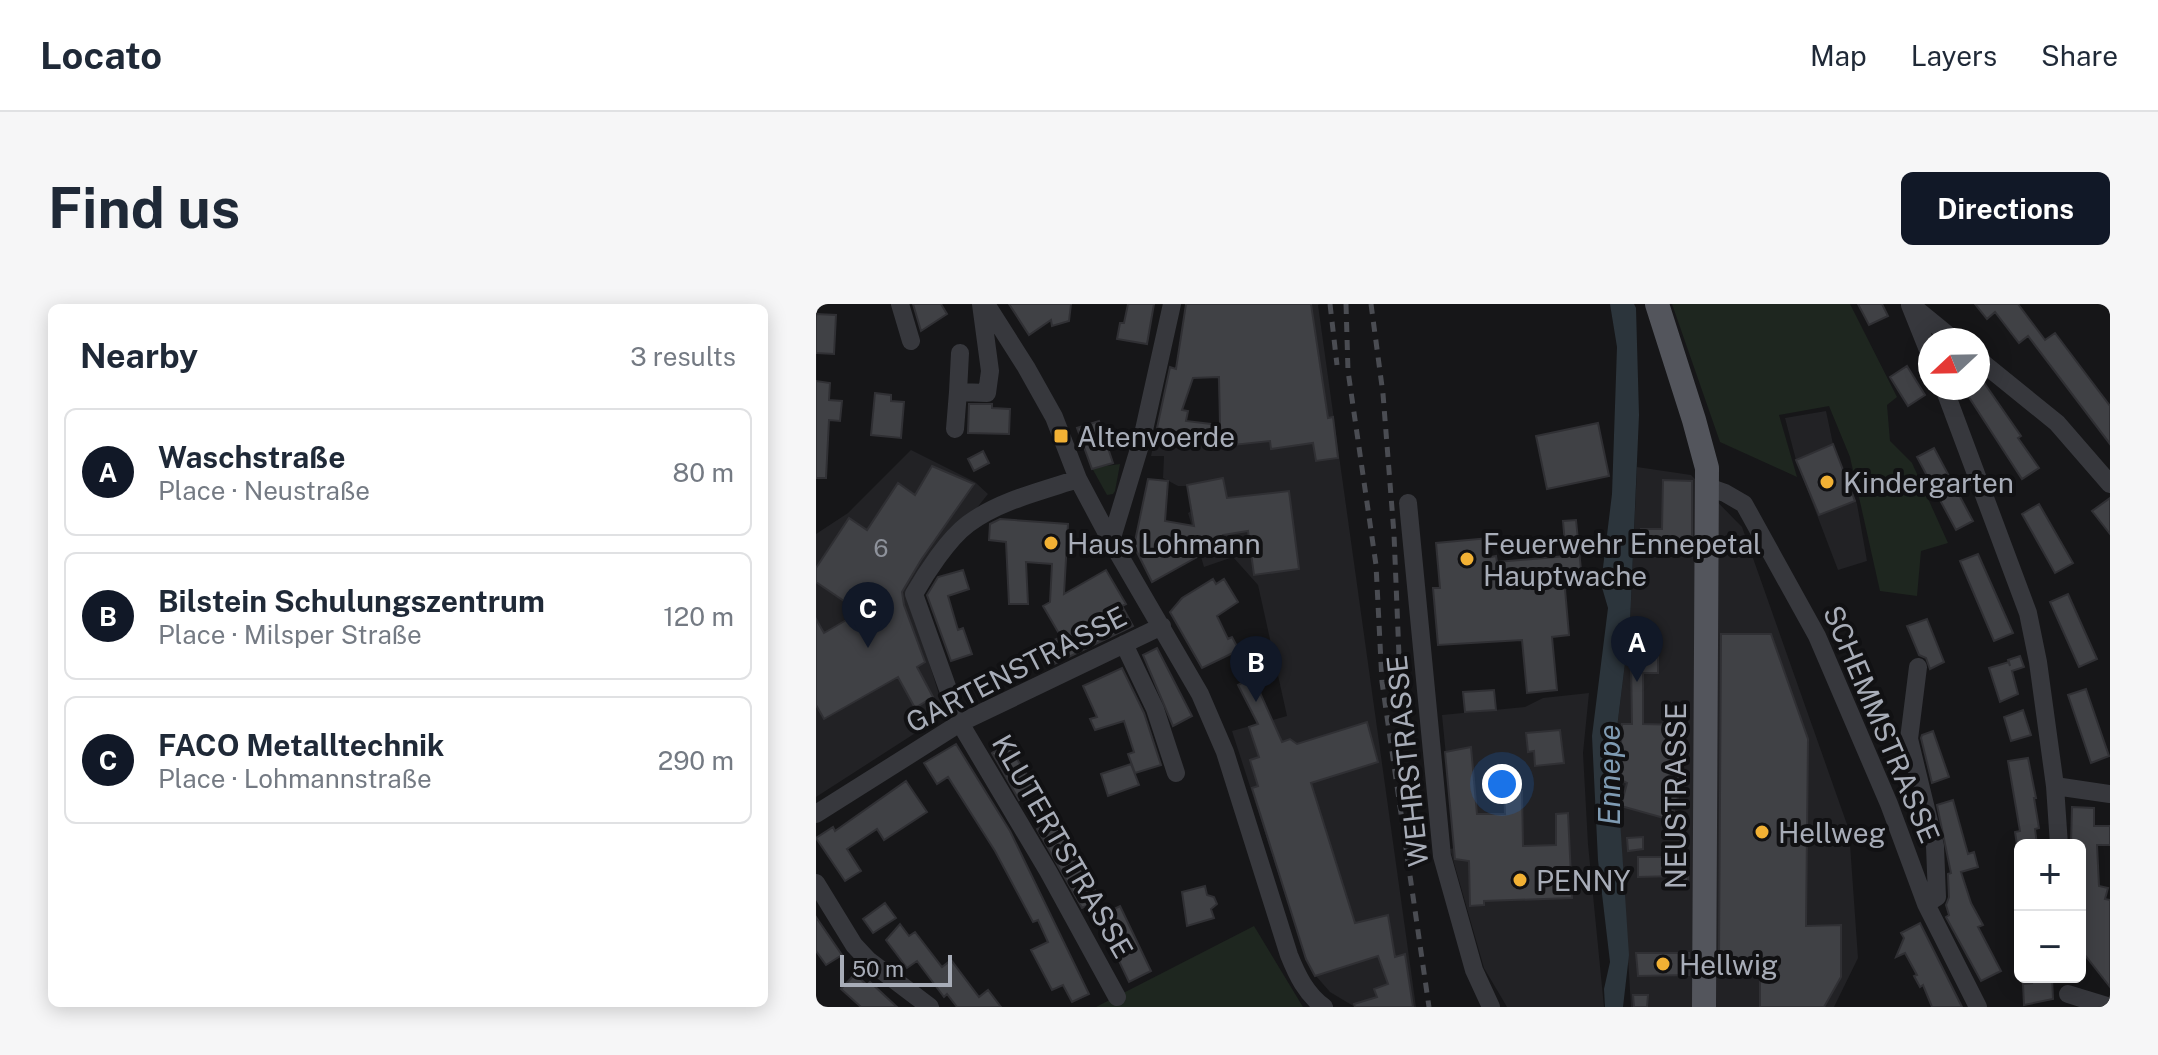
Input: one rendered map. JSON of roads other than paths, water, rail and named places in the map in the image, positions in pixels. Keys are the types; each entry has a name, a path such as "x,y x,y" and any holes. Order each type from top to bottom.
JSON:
{"main road":[{"name":"NEUSTRASSE","path":"1657,304 1707,468 1704,1007"}],"street":[{"path":"900,304 911,341"},
{"path":"958,392 987,393 990,371 983,304"},
{"path":"983,304 1026,367 1054,417 1078,479 1200,694 1225,752 1289,955 1300,980 1317,1005"},
{"path":"1111,541 1142,439 1172,304"},
{"path":"1910,304 1939,328"},
{"path":"1910,304 1919,328"},
{"path":"955,429 960,353"},
{"path":"1990,369 2057,423 2110,484"},
{"path":"1948,400 2028,613 2055,786 2059,839"},
{"name":"KLUTERTSTRASSE","path":"1078,479 1020,497 967,525 938,557 914,594 960,723 1048,871 1117,997"},
{"name":"SCHEMMSTRASSE","path":"1708,487 1744,504 1817,636 1889,804 1926,904 1978,1007"},
{"name":"WEHRSTRASSE","path":"1408,503 1442,856 1474,970 1491,1007"},
{"name":"GARTENSTRASSE","path":"816,814 960,723 1162,626"},
{"path":"1124,644 1155,709 1176,773"},
{"path":"1918,667 1909,739 1935,846 1937,897 1926,904"},
{"path":"2055,786 2110,794"},
{"path":"816,883 854,945 868,960 930,1007"},
{"path":"2068,993 2110,1007"}],"water":[{"name":"Ennepe","path":"1610,304 1634,304 1636,308 1639,415 1630,623 1615,744 1629,955 1623,1007 1605,1007 1604,989 1610,962 1598,860 1592,736 1608,608 1601,584 1612,494 1617,347"}],"railway":[{"path":"1330,304 1337,365"},
{"path":"1346,304 1348,371 1376,565 1382,682 1429,1007"},
{"path":"1371,304 1383,394 1394,534 1403,754"}],"place":[{"name":"Altenvoerde","path":"1061,436"},
{"name":"Kindergarten","path":"1827,482"},
{"name":"Haus Lohmann","path":"1051,543"},
{"name":"Feuerwehr Ennepetal Hauptwache","path":"1467,559"},
{"name":"FACO Metalltechnik","path":"868,648"},
{"name":"Waschstraße","path":"1637,682"},
{"name":"Bilstein Schulungszentrum","path":"1256,702"},
{"name":"Hellweg","path":"1762,832"},
{"name":"PENNY","path":"1520,880"},
{"name":"Hellwig","path":"1663,964"}]}
